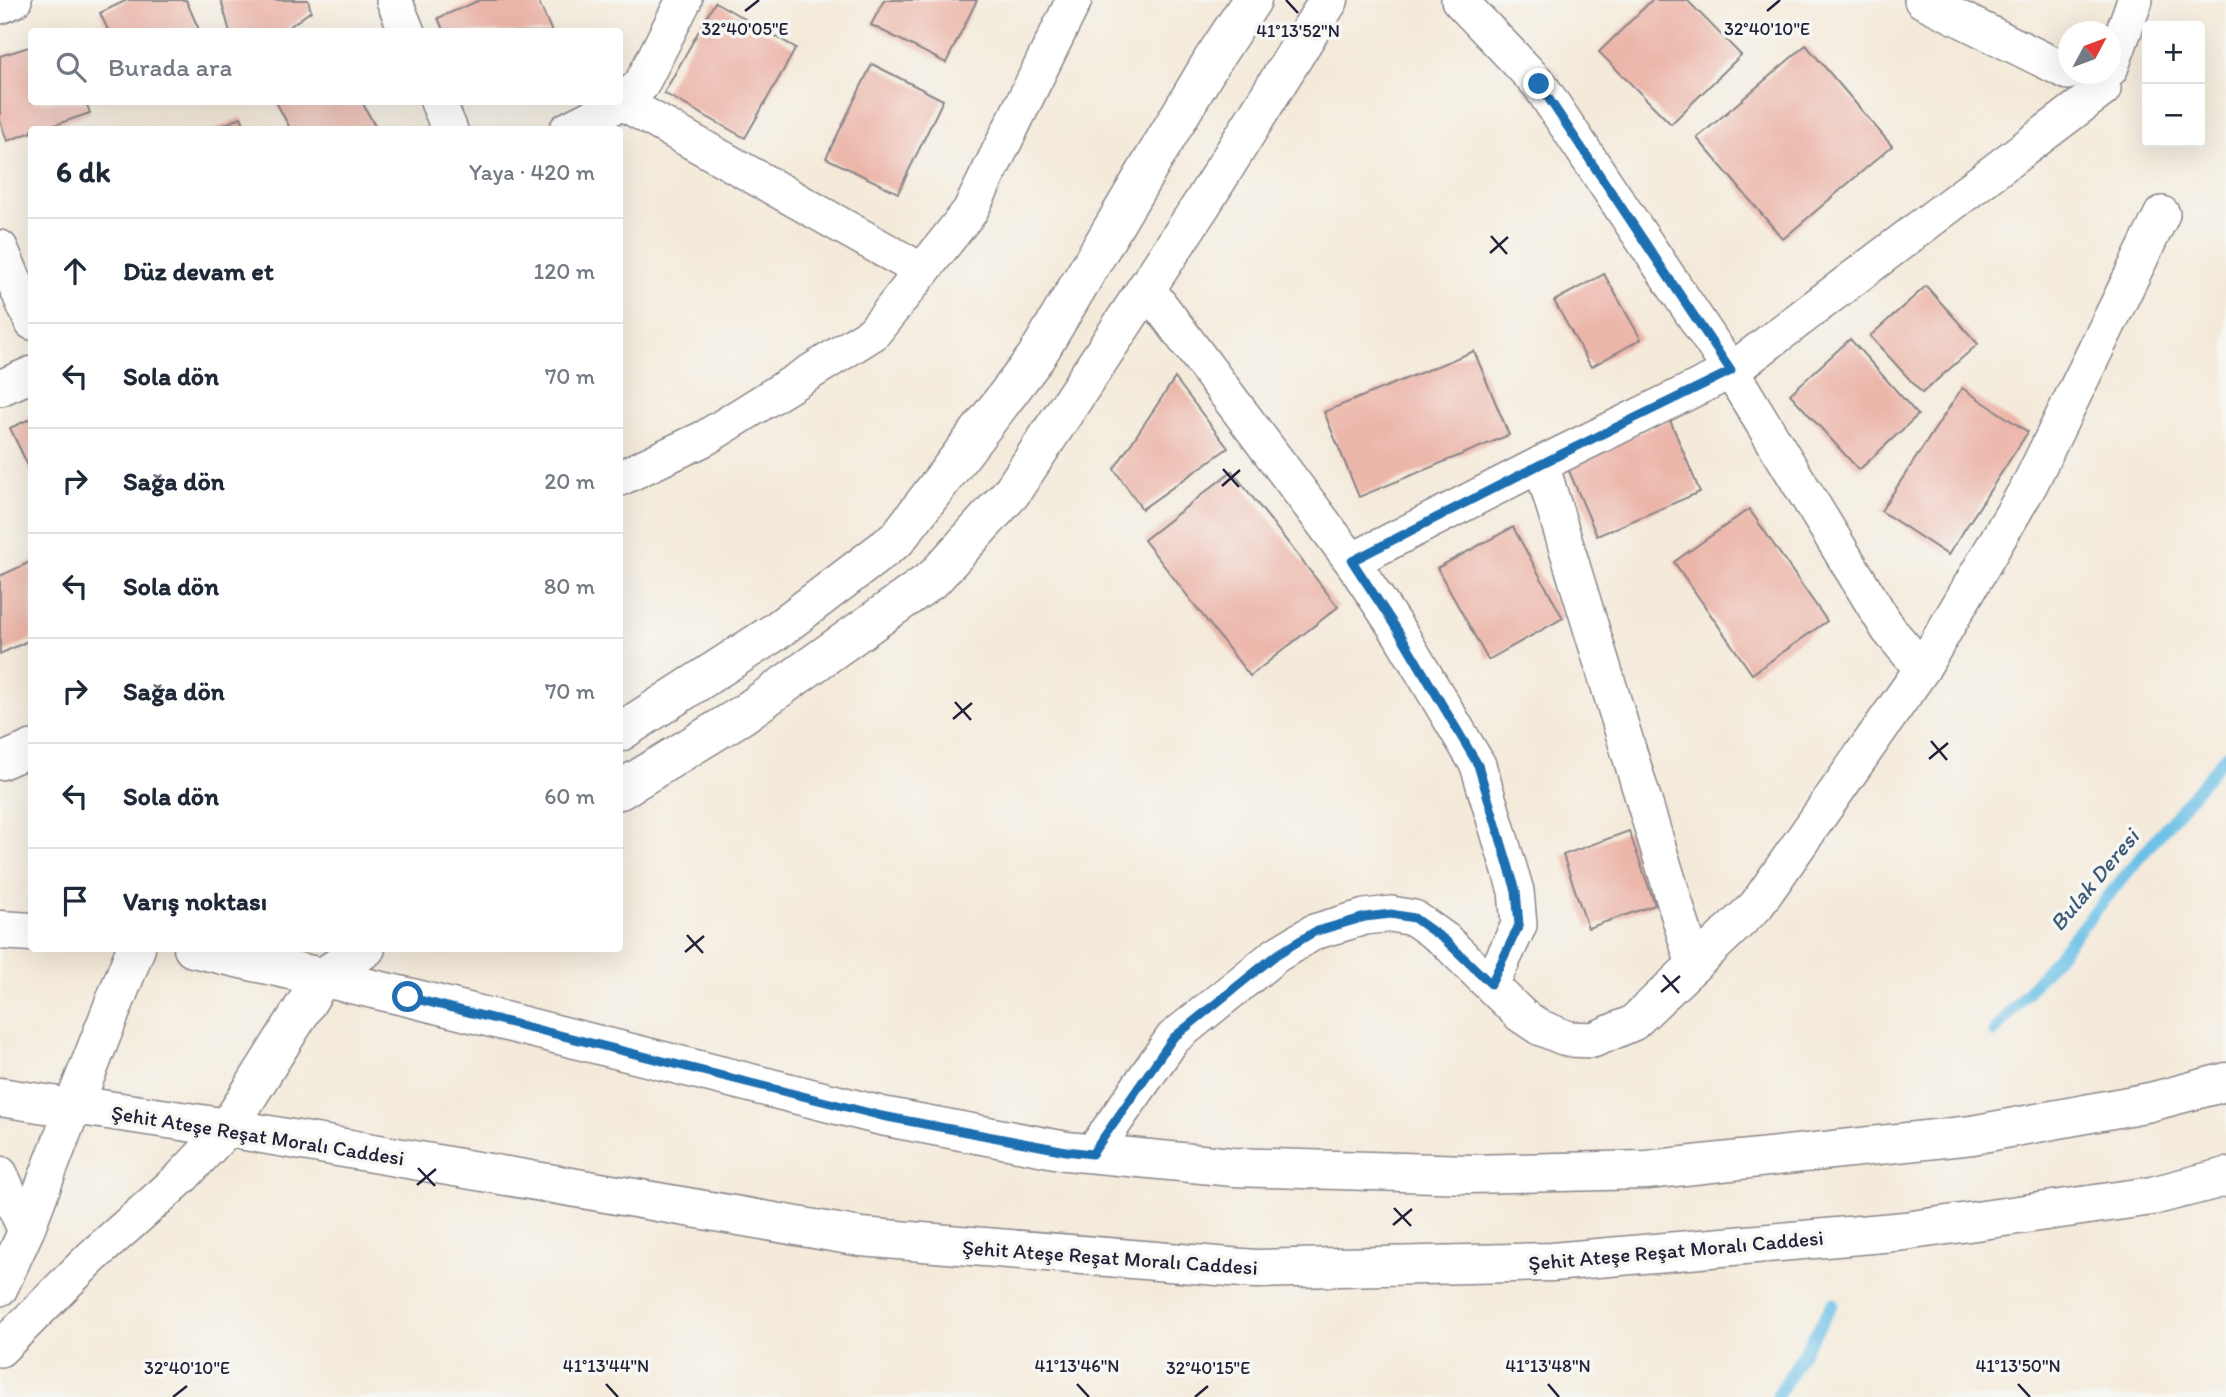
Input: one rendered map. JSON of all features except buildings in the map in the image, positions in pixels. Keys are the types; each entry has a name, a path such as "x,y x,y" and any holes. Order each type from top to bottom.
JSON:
{"main road":[{"path":"623,730 775,632 897,539 1036,356 1212,61 1252,0"},
{"path":"623,788 742,715 934,578 1011,493 1202,204 1329,0"},
{"path":"0,930 28,932"},
{"path":"74,1105 134,952"},
{"path":"210,952 882,1116 1066,1151 1247,1168 1469,1174 1647,1170 1972,1135 2150,1102 2226,1082"},
{"path":"228,1128 322,978 360,952"},
{"name":"Şehit Ateşe Reşat Moralı Caddesi","path":"0,1097 228,1128 861,1237 1255,1269 1552,1262 1905,1231 2152,1196 2226,1177"}],"street":[{"path":"0,6 14,0"},
{"path":"394,0 405,28"},
{"path":"623,101 641,85 684,0"},
{"path":"623,477 705,439 873,333 970,211 1074,0"},
{"path":"1459,0 1539,84 1731,371 1889,630 1922,669"},
{"path":"1922,0 2058,67"},
{"path":"2121,40 2135,0"},
{"path":"1352,561 1731,371 2099,84"},
{"path":"623,103 922,271"},
{"path":"439,105 448,126"},
{"path":"575,126 616,105"},
{"path":"1092,1154 1173,1038 1276,955 1314,932 1365,917 1391,914 1414,918 1445,940 1521,1015 1539,1027 1567,1039 1593,1040 1633,1023 1756,906 1922,669 2030,484 2162,214"},
{"path":"0,248 28,313"},
{"path":"1147,288 1352,561 1402,637 1478,765 1516,891 1519,925 1491,984"},
{"path":"0,388 28,376"},
{"path":"1541,464 1694,965"},
{"path":"0,762 28,750"},
{"path":"0,1288 26,1231 74,1105"},
{"path":"0,1349 93,1256 182,1177 228,1128"},
{"path":"0,1174 26,1231"}],"waterway":[{"name":"Bulak Deresi","path":"1994,1032 2226,755"},
{"name":"Bulak Deresi","path":"1777,1397 1833,1303"}],"route":[{"path":"408,997 882,1116 1092,1154 1173,1038 1276,955 1314,932 1365,917 1391,914 1414,918 1445,940 1491,984 1519,925 1516,891 1478,765 1402,637 1352,561 1731,371 1539,84"}]}
